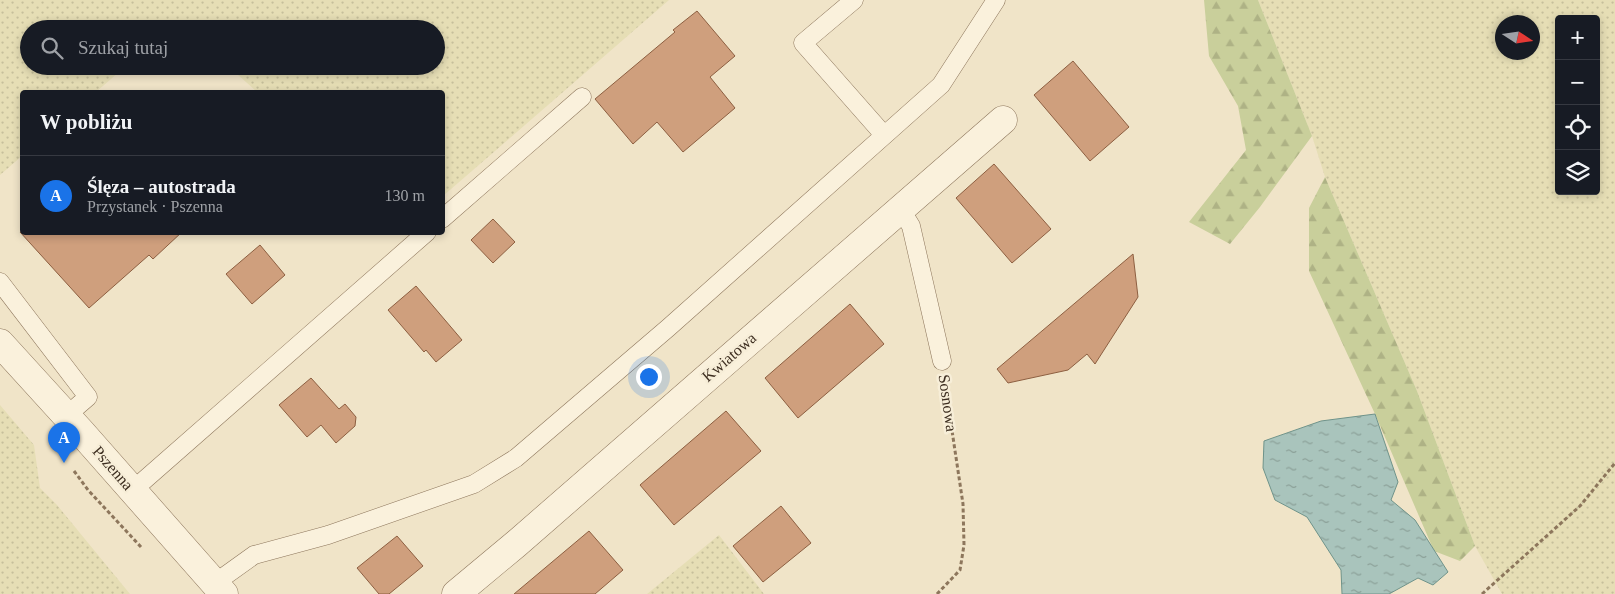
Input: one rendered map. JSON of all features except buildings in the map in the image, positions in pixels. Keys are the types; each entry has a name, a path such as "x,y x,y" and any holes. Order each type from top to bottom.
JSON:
{"street":[{"name":"Kwiatowa","path":"456,594 1003,120"},
{"name":"Pszenna","path":"0,343 220,589"}],"lane":[{"path":"854,0 803,43 884,135"},
{"path":"220,589 254,555 328,535 474,484 516,458 668,328 941,85 996,0"},
{"path":"445,216 582,97"},
{"name":"Sosnowa","path":"900,208 911,226 942,361"},
{"path":"133,490 424,235"},
{"path":"0,282 88,397 66,416"}],"path":[{"name":"Sosnowa","path":"937,594 960,570 964,545 963,504 942,361"},
{"path":"1482,594 1580,506 1615,462"}],"shaded area":[{"path":"0,0 669,0 445,194 445,90 255,90 238,75 445,75 445,20 20,20 20,75 116,75 98,90 20,90 20,158 0,175"},
{"path":"1258,0 1615,0 1615,594 1502,594 1475,546 1417,391 1325,177 1312,136"},
{"path":"0,405 34,445 40,488 57,505 130,594 0,594"},
{"path":"719,535 764,594 647,594"}],"green space":[{"path":"1204,0 1258,0 1312,136 1260,207 1230,244 1189,222 1246,150 1238,106 1209,56"},
{"path":"1325,177 1417,391 1475,546 1460,561 1434,551 1375,414 1309,271 1309,208"}],"water":[{"path":"1375,414 1398,482 1391,500 1415,520 1448,572 1433,585 1418,578 1389,594 1342,594 1341,570 1307,517 1275,500 1263,468 1264,441 1321,421"}],"place":[{"name":"Ślęza – autostrada","path":"64,463"}]}
